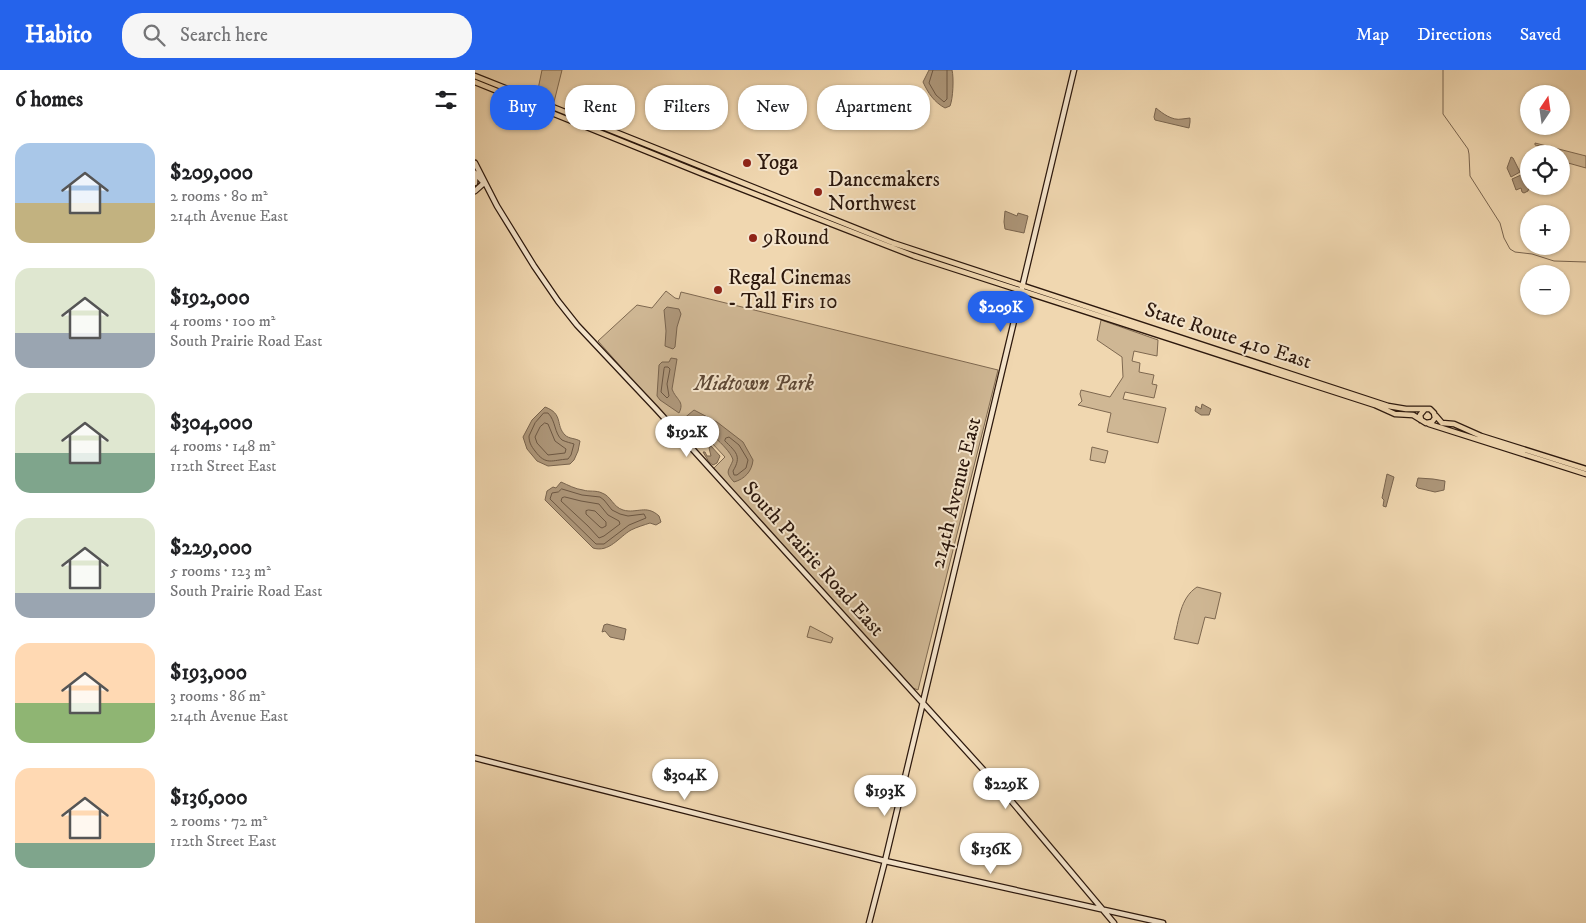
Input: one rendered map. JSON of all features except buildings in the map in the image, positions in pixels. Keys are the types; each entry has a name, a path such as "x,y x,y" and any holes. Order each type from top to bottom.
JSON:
{"main road":[{"path":"475,76 893,243 1022,288"},
{"path":"475,82 866,238 914,256 1022,288"},
{"name":"State Route 410 East","path":"1022,288 1388,406 1406,409 1425,409"},
{"name":"State Route 410 East","path":"1022,288 1395,414 1413,415 1421,420"},
{"path":"1586,469 1481,436 1454,424 1442,423 1432,410 1425,409 1421,413 1421,420 1425,423 1586,474"},
{"path":"1429,424 1434,421 1435,414"}],"street":[{"name":"214th Avenue East","path":"869,923 1074,70"},
{"name":"South Prairie Road East","path":"475,163 484,183"},
{"name":"South Prairie Road East","path":"475,173 484,183 534,266 569,315 1008,797 1113,922"},
{"path":"475,178 475,184"},
{"path":"475,191 484,183"},
{"path":"913,694 920,694 926,690"},
{"path":"919,716 930,712"},
{"path":"475,758 885,861 1163,923"},
{"path":"1087,906 1093,898"},
{"path":"1113,922 1114,914 1116,913"}],"green space":[{"path":"542,70 562,70 555,98 555,85 539,85"},
{"path":"1570,152 1586,156 1586,168 1570,164"},
{"name":"Midtown Park","path":"666,291 679,299 681,292 998,370 918,690 913,688 713,469 725,457 711,442 707,446 695,432 686,440 598,341 637,305 652,308"},
{"path":"1101,320 1158,340 1157,356 1134,351 1132,361 1140,363 1139,372 1154,375 1152,384 1157,385 1154,398 1125,392 1123,399 1166,408 1158,443 1107,432 1111,413 1078,405 1082,401 1081,390 1110,397 1123,377 1122,357 1097,340"},
{"path":"1092,447 1108,451 1105,463 1090,460"},
{"path":"1197,587 1221,593 1215,619 1205,617 1198,644 1174,639 1184,603 1191,592"},
{"path":"810,626 833,638 831,643 807,637"}],"water":[{"path":"929,70 952,70 953,88 950,106 945,108 941,106 930,94 930,85 924,85 923,82"},
{"path":"1156,108 1175,119 1190,118 1189,128 1155,120"},
{"path":"1511,157 1520,172 1511,177 1507,168"},
{"path":"1520,175 1520,188 1516,190 1512,179"},
{"path":"1005,211 1017,216 1018,213 1028,216 1024,233 1005,229"},
{"path":"667,307 679,309 681,314 677,327 675,347 673,349 665,346 664,310"},
{"path":"671,358 677,359 672,389 681,406 679,413 657,396 659,365 662,362 669,362"},
{"path":"1202,404 1211,409 1209,415 1201,415 1195,411 1196,406 1201,409"},
{"path":"545,407 555,413 565,435 580,441 578,451 570,464 548,466 537,461 527,449 523,437 532,420"},
{"path":"694,410 717,422 743,442 753,460 751,468 745,477 734,482 728,473 733,460 723,445 700,427 684,425 682,420"},
{"path":"711,446 720,456 717,463 713,465 703,452 707,456 711,456 709,448"},
{"path":"1387,474 1394,477 1386,507 1383,506 1384,500 1382,498"},
{"path":"1418,478 1445,481 1444,490 1435,492 1418,488 1416,486"},
{"path":"561,482 577,489 602,493 623,510 654,512 659,516 661,522 656,525 650,523 633,529 613,544 604,548 593,548 545,500 547,491 553,487 556,488"},
{"path":"607,624 626,629 624,640 610,637 605,631 602,632 604,625"}],"waterway":[{"path":"1443,70 1443,114 1468,149 1470,176 1500,223 1504,238 1510,249 1515,252 1532,254 1554,261 1586,262"}],"place":[{"name":"Yoga","path":"747,163"},
{"name":"Dancemakers Northwest","path":"818,192"},
{"name":"9Round","path":"753,238"},
{"name":"Regal Cinemas - Tall Firs 10","path":"718,290"}]}
